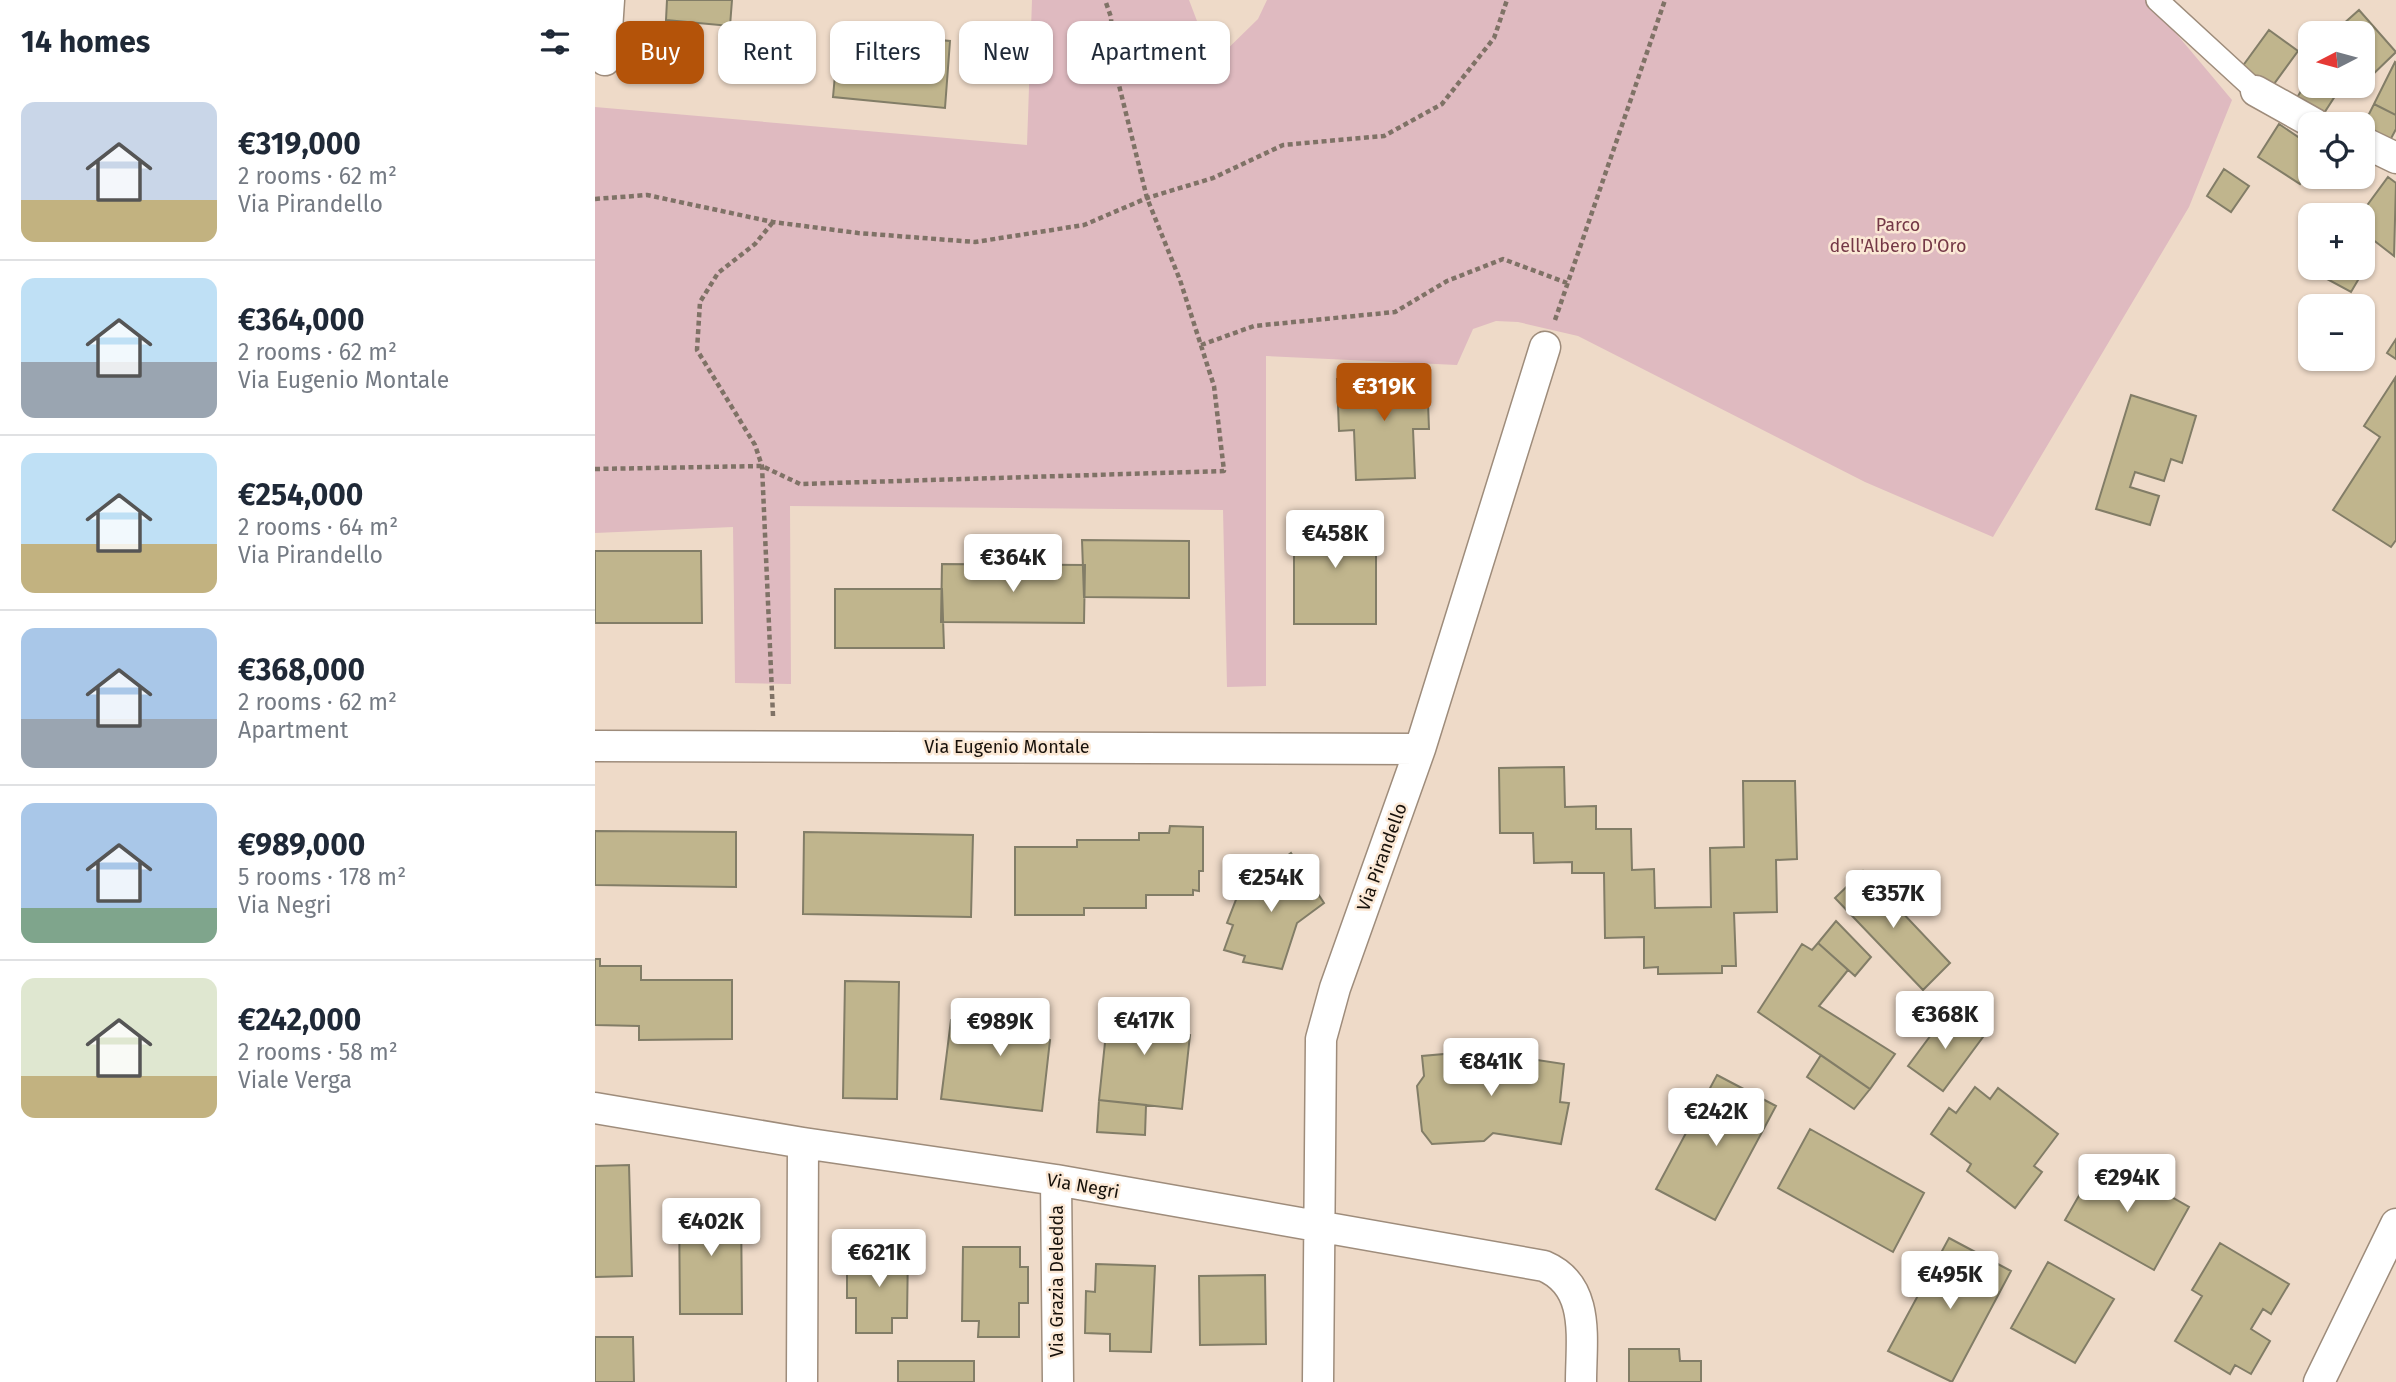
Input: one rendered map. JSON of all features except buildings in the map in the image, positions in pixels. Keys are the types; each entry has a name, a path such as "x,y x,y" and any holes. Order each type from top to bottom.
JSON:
{"street":[{"path":"605,60 609,0"},
{"path":"2157,0 2256,91 2298,114"},
{"path":"2375,148 2396,158"},
{"name":"Via Pirandello","path":"1318,1382 1321,1039 1335,988 1420,750 1545,347"},
{"name":"Via Eugenio Montale","path":"595,746 1420,750"},
{"name":"Via Negri","path":"595,1108 803,1143 1056,1180 1544,1266 1567,1279 1578,1303 1581,1382"},
{"path":"802,1382 803,1143"},
{"name":"Via Grazia Deledda","path":"1056,1180 1058,1382"},
{"path":"2319,1382 2396,1224"}],"path":[{"path":"595,469 762,466 800,484 1224,471 1214,386 1180,280 1147,198 1113,61 1111,17 1105,0"},
{"path":"595,199 647,195 773,222 859,233 975,242 1084,225 1147,198 1213,178 1283,145 1384,136 1442,104 1494,38 1507,0"},
{"path":"1545,347 1665,0"},
{"path":"773,222 755,244 718,273 700,302 697,350 755,445 762,466 775,746"},
{"path":"1201,345 1254,327 1395,312 1447,281 1503,259 1567,283"}],"green space":[{"name":"Parco dell'Albero D'Oro","path":"1032,0 1189,0 1197,21 1067,21 1067,84 1230,84 1230,46 1258,19 1267,0 2148,0 2232,100 2189,207 1993,537 1865,482 1578,336 1518,322 1496,321 1473,329 1457,365 1266,356 1266,686 1227,687 1223,510 790,506 791,684 735,683 733,527 595,533 595,107 1027,145 1029,84 1053,84 1053,21 1031,21"}]}
